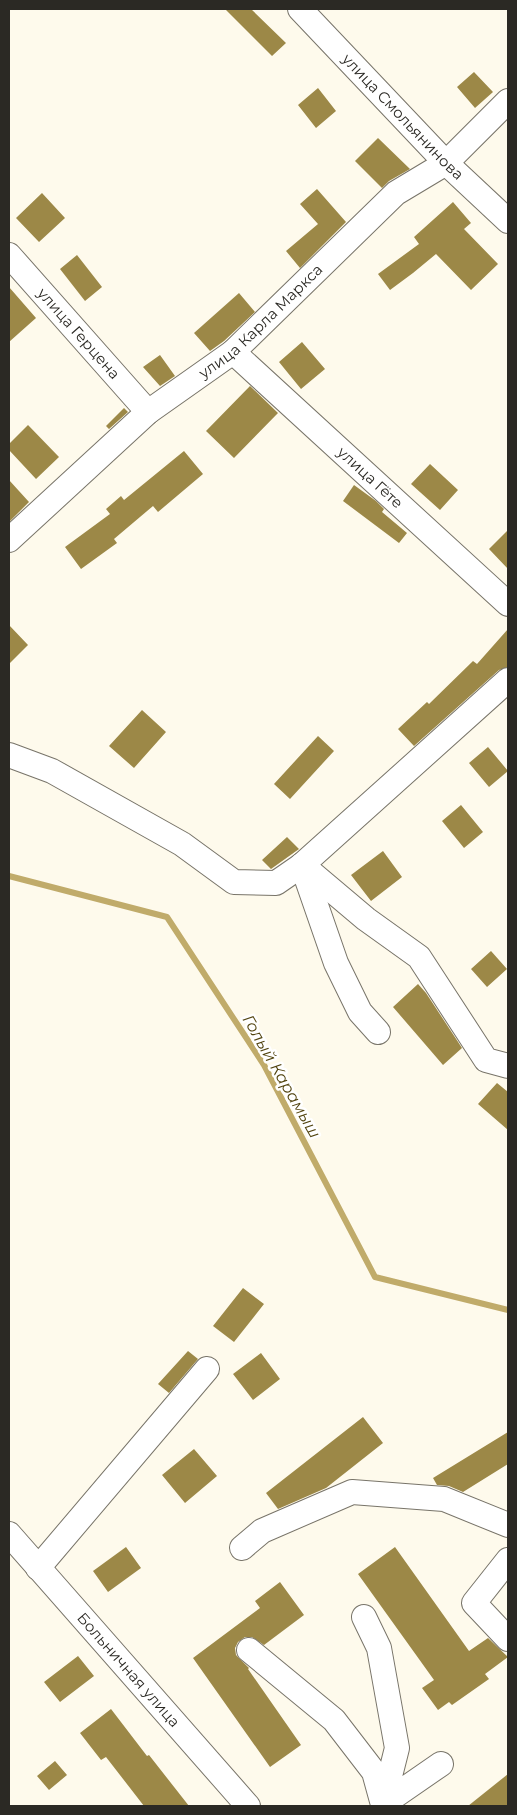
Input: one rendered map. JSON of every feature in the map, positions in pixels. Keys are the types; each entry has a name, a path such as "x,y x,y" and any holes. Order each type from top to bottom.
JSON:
{"street":[{"name":"улица Смольянинова","path":"300,9 446,163 508,221"},
{"name":"улица Карла Маркса","path":"9,540 148,412 233,352 396,193 446,163 508,101"},
{"name":"улица Герцена","path":"9,255 148,412"},
{"name":"улица Гёте","path":"233,352 508,604"},
{"path":"9,755 52,771 182,844 234,882 276,883 302,866 508,680"},
{"path":"302,866 336,963 360,1012 378,1032"},
{"path":"302,866 366,919 419,957 486,1060 508,1066"},
{"path":"38,1568 208,1370"},
{"path":"242,1548 262,1531 352,1492 444,1499 508,1525"},
{"name":"Больничная улица","path":"11,1540 38,1568 248,1806"},
{"path":"508,1560 474,1603 508,1639"},
{"path":"364,1618 379,1648 396,1748 382,1805"},
{"path":"249,1650 334,1720 374,1772 382,1805"},
{"path":"382,1805 441,1764"}],"building":[{"path":"225,9 251,9 286,43 272,56"},
{"path":"474,72 493,92 475,108 457,87"},
{"path":"318,88 336,111 316,128 298,105"},
{"path":"378,138 410,169 389,181 382,188 355,161"},
{"path":"317,189 346,222 300,268 286,251 318,224 300,204"},
{"path":"42,193 65,218 39,242 16,218"},
{"path":"453,202 471,223 464,229 498,264 471,290 436,254 390,290 378,274 419,244 414,237"},
{"path":"77,255 102,287 85,301 60,269"},
{"path":"9,287 36,318 9,342"},
{"path":"239,293 255,312 224,341 210,351 194,333"},
{"path":"302,342 325,369 301,389 279,362"},
{"path":"160,355 175,376 160,386 143,367"},
{"path":"250,386 278,413 234,458 206,431"},
{"path":"124,408 128,412 109,429 106,426"},
{"path":"28,425 59,457 36,479 9,450 9,444"},
{"path":"184,451 203,474 158,512 153,506 114,539 117,543 81,569 65,547 110,514 106,509 121,496 124,500"},
{"path":"430,464 458,490 440,510 411,484"},
{"path":"9,480 29,502 9,522"},
{"path":"354,485 376,501 384,509 382,512 407,533 399,543 343,501"},
{"path":"508,530 508,569 489,549"},
{"path":"9,625 28,645 9,664"},
{"path":"508,629 508,667 499,670 414,746 398,729 427,702 429,704 473,661 477,664"},
{"path":"142,710 166,732 134,768 109,746"},
{"path":"318,736 334,751 290,799 274,784"},
{"path":"488,747 508,771 489,787 469,763"},
{"path":"461,805 483,832 464,848 442,821"},
{"path":"287,837 299,849 271,869 262,860"},
{"path":"383,851 402,877 371,901 351,875"},
{"path":"491,951 507,969 487,987 471,969"},
{"path":"418,984 462,1048 443,1065 393,1007"},
{"path":"497,1083 508,1092 508,1130 478,1104"},
{"path":"243,1288 264,1304 234,1342 213,1326"},
{"path":"188,1351 198,1359 169,1393 158,1384"},
{"path":"261,1353 280,1379 253,1400 233,1374"},
{"path":"363,1417 383,1443 326,1488 278,1509 266,1493"},
{"path":"508,1432 508,1464 463,1492 449,1486 437,1485 433,1478"},
{"path":"194,1449 217,1476 185,1503 162,1475"},
{"path":"126,1547 141,1568 108,1592 93,1571"},
{"path":"395,1547 469,1651 488,1638 508,1657 485,1674 489,1679 452,1705 449,1702 438,1710 422,1688 434,1680 358,1574"},
{"path":"280,1582 304,1615 264,1645 252,1637 245,1637 238,1642 235,1648 236,1655 249,1668 301,1745 270,1767 193,1658 260,1608 255,1601"},
{"path":"78,1656 94,1676 60,1702 44,1682"},
{"path":"111,1709 189,1806 144,1806 106,1757 101,1760 80,1733"},
{"path":"55,1761 67,1775 49,1790 37,1776"},
{"path":"508,1774 508,1806 468,1806"}],"waterway":[{"name":"Голый Карамыш","path":"9,876 167,917 264,1065 375,1277 508,1310"}]}
